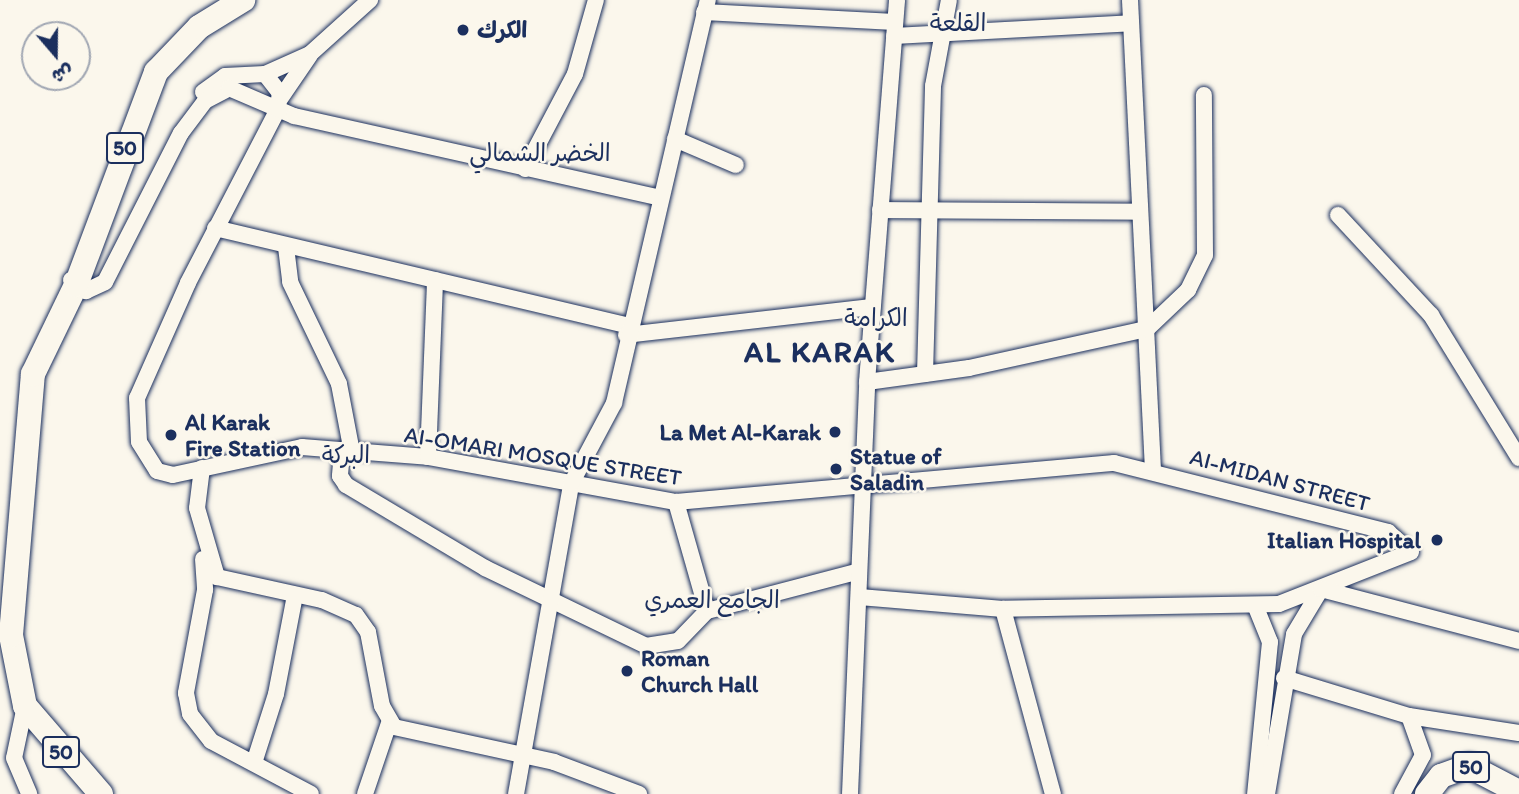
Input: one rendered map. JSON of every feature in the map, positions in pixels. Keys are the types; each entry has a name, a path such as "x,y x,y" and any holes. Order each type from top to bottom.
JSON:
{"main road":[{"name":"50","path":"102,794 25,706 11,635 14,561 33,374 54,330 141,75 166,40 221,0"},
{"name":"50","path":"74,274 156,72 199,27 243,0"},
{"name":"50","path":"1427,794 1441,776 1469,766 1519,792"}],"street":[{"path":"211,577 187,497 173,475 157,471 145,457 138,398 215,228 279,105 310,54 370,0"},
{"path":"525,169 575,74 596,0"},
{"path":"850,794 867,382 897,0"},
{"path":"925,374 928,210 938,36 949,0"},
{"path":"1130,0 1153,471"},
{"path":"516,794 571,484 614,402 627,331 706,6 938,36 1131,23"},
{"path":"74,274 92,291 105,282 181,133 205,101 232,81 265,74 310,54"},
{"path":"265,74 279,105"},
{"path":"232,81 279,105 525,169 660,198"},
{"path":"867,382 925,374 1147,329 1188,290 1205,255 1204,95"},
{"path":"675,139 736,165"},
{"path":"880,210 1140,212"},
{"path":"1338,215 1431,315 1519,458"},
{"path":"215,228 286,247 435,280 627,331 872,307"},
{"path":"286,247 290,282 339,384 347,452 340,476 346,485 602,629 657,648 678,641 707,611 859,571"},
{"path":"428,457 435,280"},
{"name":"AI-OMARI MOSQUE STREET","path":"173,475 284,450 428,457 676,502 862,483"},
{"name":"AI-MIDAN STREET","path":"859,597 1003,609 1255,605 1321,589 1410,552 1388,532 1153,471 1094,464 862,483"},
{"path":"202,468 197,508 211,577 187,705 202,733 311,794"},
{"path":"676,502 707,611"},
{"path":"211,577 322,600 363,622 389,723 365,794"},
{"path":"1267,794 1284,678 1298,620 1321,589 1519,641"},
{"path":"254,763 276,694 295,595"},
{"path":"1255,605 1270,642 1255,794"},
{"path":"1003,609 1053,794"},
{"path":"1284,678 1409,716 1519,733"},
{"path":"25,706 14,758 29,794"},
{"path":"1402,794 1423,755 1409,716"},
{"path":"389,723 524,758 554,762 639,794"}],"place":[{"name":"الكرك","path":"463,30"},
{"name":"La Met Al-Karak","path":"835,432"},
{"name":"Al Karak Fire Station","path":"171,435"},
{"name":"Statue of Saladin","path":"836,469"},
{"name":"Italian Hospital","path":"1437,540"},
{"name":"Roman Church Hall","path":"627,671"}],"district":[{"name":"القلعة","path":"958,23"},
{"name":"الخضر الشمالي","path":"540,153"},
{"name":"الكرامة","path":"876,318"},
{"name":"AL KARAK","path":"820,352"},
{"name":"البركة","path":"346,455"},
{"name":"الجامع العمري","path":"712,600"}]}
